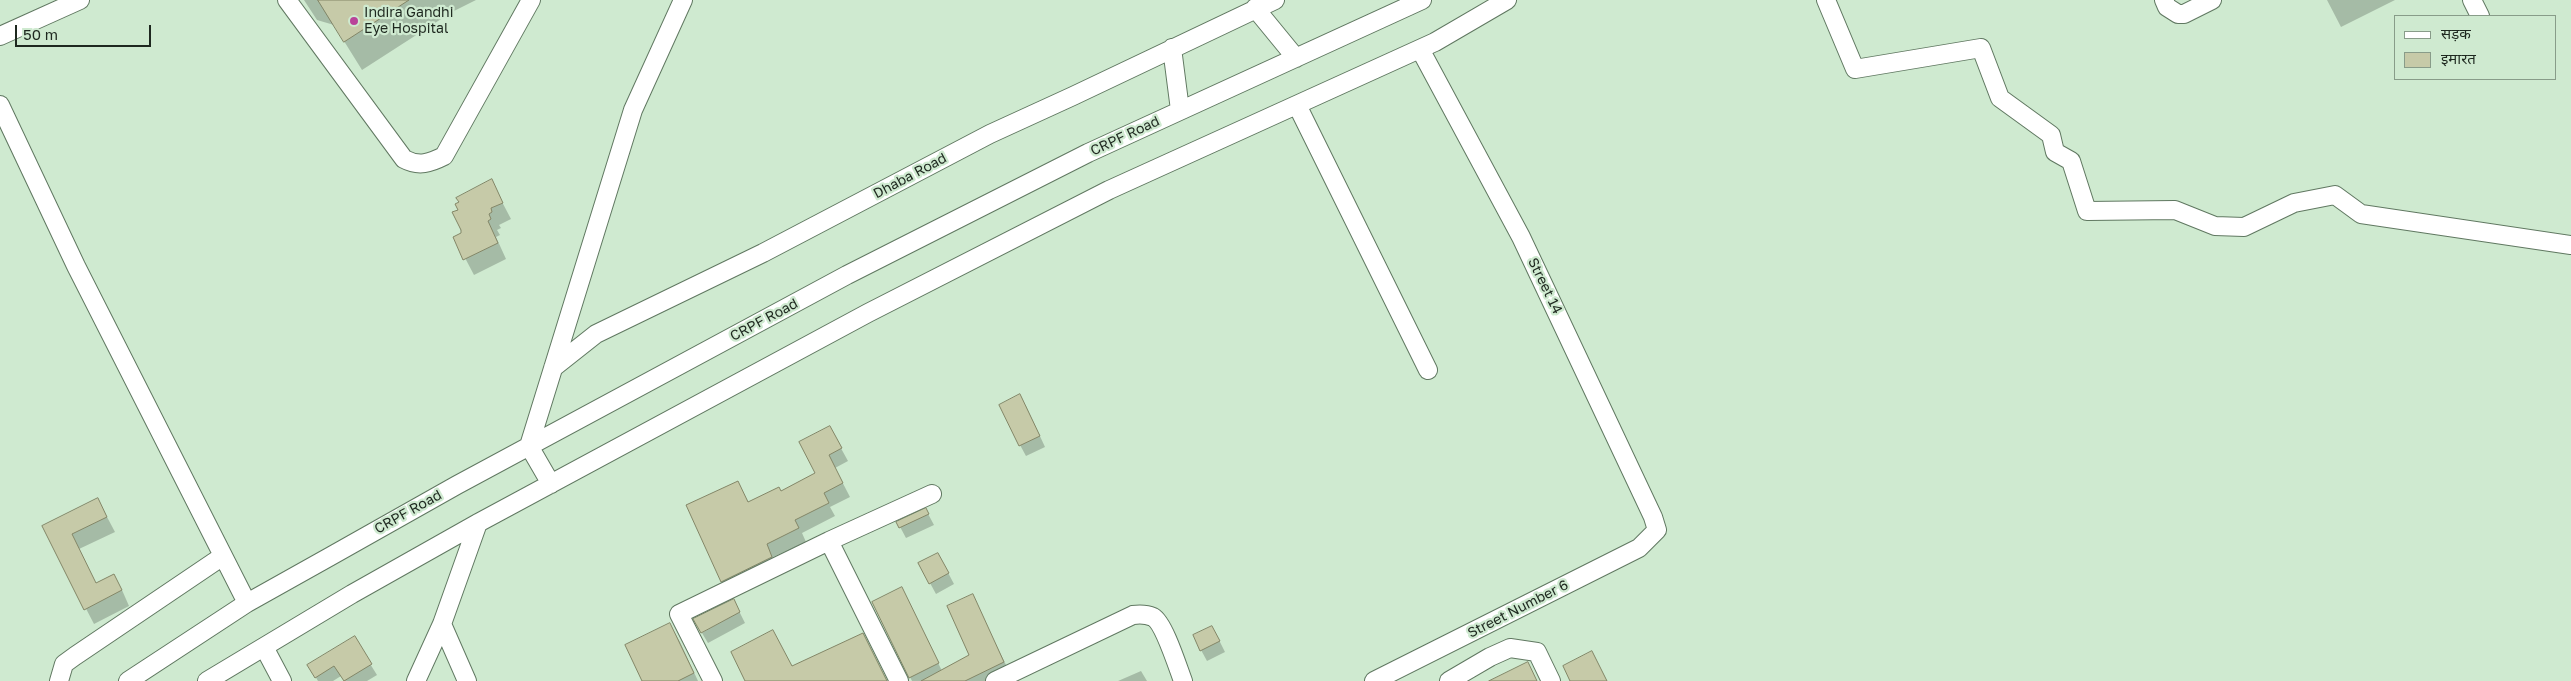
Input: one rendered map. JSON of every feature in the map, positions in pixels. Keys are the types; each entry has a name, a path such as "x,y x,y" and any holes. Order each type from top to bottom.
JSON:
{"street":[{"path":"0,36 80,0"},
{"path":"287,0 404,159 414,164 432,162 444,156 531,0"},
{"path":"551,484 529,446 633,110 683,0"},
{"name":"Dhaba Road","path":"553,368 596,334 764,253 990,134 1275,0"},
{"name":"CRPF Road","path":"128,681 247,603 529,446 847,275 1088,153 1422,0"},
{"path":"207,681 478,523 868,313 1109,190 1420,49 1507,0"},
{"path":"1826,0 1855,68 1981,48 2000,98 2051,136 2055,152 2071,161 2087,211 2174,210 2215,226 2244,227 2294,203 2335,195 2360,214 2571,245"},
{"path":"2164,0 2167,6 2178,14 2184,14 2212,0"},
{"path":"2472,0 2480,15"},
{"path":"1255,8 1296,58"},
{"path":"1172,48 1180,110"},
{"name":"Street 14","path":"1420,49 1525,246 1653,517 1656,530"},
{"path":"0,105 76,266 247,603"},
{"path":"1297,105 1428,370"},
{"path":"713,681 679,614 829,541 932,494"},
{"path":"416,681 442,624 478,523"},
{"name":"Street Number 6","path":"1374,681 1639,548 1656,530"},
{"path":"829,541 899,681"},
{"path":"59,681 64,664 69,660 223,556"},
{"path":"995,681 1018,676 1133,615 1143,614 1154,618 1161,628 1184,681"},
{"path":"442,624 467,681"},
{"path":"264,647 282,681"},
{"path":"1450,681 1510,648 1537,652 1551,681"}],"building":[{"name":"Indira Gandhi Eye Hospital","path":"318,0 409,0 344,42"},
{"path":"492,179 503,203 491,208 492,212 489,214 491,219 488,221 498,243 463,260 453,237 461,233 452,212 458,210 455,204 459,202 456,198"},
{"path":"1020,394 1040,436 1019,446 999,405"},
{"path":"830,426 842,448 829,455 843,483 824,493 829,503 795,520 799,528 767,544 772,557 721,582 686,505 738,481 748,502 779,487 781,491 815,473 799,442"},
{"path":"98,498 107,517 72,534 96,583 114,574 122,590 84,610 42,526"},
{"path":"926,508 929,514 899,528 896,522"},
{"path":"938,553 949,573 929,584 918,563"},
{"path":"902,587 939,663 909,678 872,602"},
{"path":"973,594 1004,662 965,681 921,681 969,655 947,606"},
{"path":"734,599 740,612 701,633 693,619"},
{"path":"670,623 694,673 678,681 642,681 625,645"},
{"path":"1212,626 1220,641 1200,651 1193,635"},
{"path":"773,630 792,666 863,633 887,681 745,681 731,652"},
{"path":"355,636 372,664 344,681 334,666 315,678 307,665"},
{"path":"1592,651 1607,681 1570,681 1563,666"},
{"path":"1528,662 1537,681 1489,681"}],"place":[{"name":"Indira Gandhi Eye Hospital","path":"354,21"}]}
